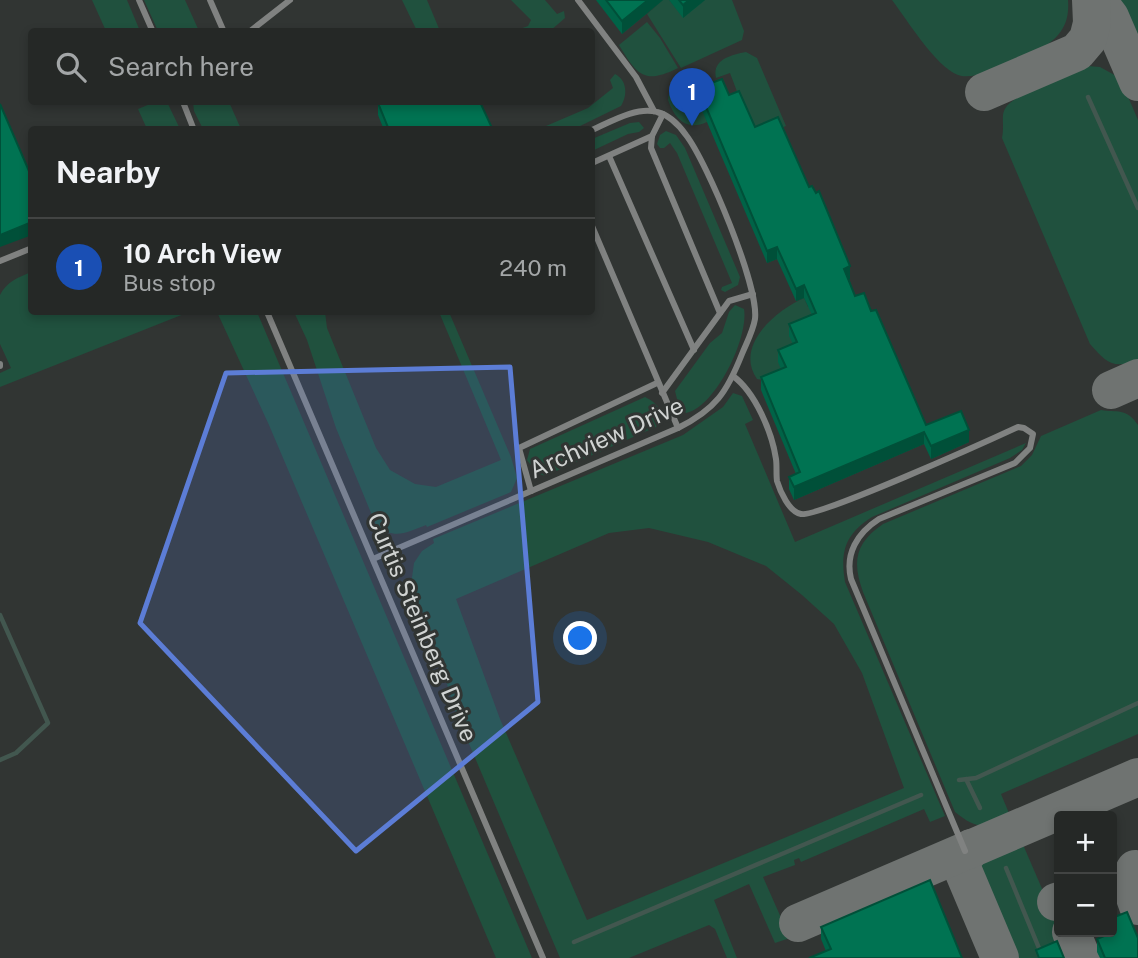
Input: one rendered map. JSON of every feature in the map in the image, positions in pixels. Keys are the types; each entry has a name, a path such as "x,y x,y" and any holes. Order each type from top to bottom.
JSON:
{"lane":[{"path":"139,0 151,28"},
{"path":"210,0 222,28"},
{"path":"254,28 290,0"},
{"path":"578,0 636,77 654,111 623,117 595,129"},
{"path":"184,105 192,126"},
{"name":"Archview Drive","path":"373,559 678,428 715,405 733,376 751,332 755,317 753,294 737,243 698,153 674,121 654,111"},
{"path":"663,114 652,136 650,148 720,313"},
{"path":"595,162 652,136"},
{"path":"609,156 694,350"},
{"path":"595,233 678,428"},
{"path":"0,261 28,250"},
{"path":"662,393 729,301 753,294"},
{"name":"Curtis Steinberg Drive","path":"268,315 543,958"},
{"path":"733,376 743,383 753,397 773,445 778,481 788,503 794,511 802,515 860,494 1018,427 1033,434 1030,448 1015,463 878,519 855,543 849,561 850,579 965,850"},
{"path":"531,491 519,448 657,383"}],"highlighted area":[{"path":"510,367 538,702 356,851 140,623 226,373"}],"green space":[{"path":"92,0 127,0 139,28 105,28"},
{"path":"144,0 185,0 198,28 157,28"},
{"path":"402,0 427,0 439,28 416,28"},
{"path":"511,0 545,0 557,14 564,11 565,18 553,28 522,28 528,26 531,20"},
{"path":"663,0 669,0 683,17 705,0 732,0 744,31 742,40 681,68 647,14"},
{"path":"892,0 1068,0 1068,10 1061,31 1040,50 995,70 968,76 958,75 940,62"},
{"path":"1118,0 1138,0 1138,39 1125,9"},
{"path":"647,22 678,68 657,76 649,76 642,74 631,64 619,45"},
{"path":"746,52 757,58 786,126 755,139 730,73 716,78 715,72 723,59"},
{"path":"1088,66 1100,67 1120,78 1138,120 1138,360 1122,364 1106,360 1090,344 1002,138 1004,110 1020,94"},
{"path":"615,74 622,80 625,97 621,106 580,126 546,126 595,105 613,88 610,80"},
{"path":"687,77 700,91 707,122 693,125 683,122 671,107 668,100 671,88 678,79"},
{"path":"148,105 168,105 179,126 146,126 138,109"},
{"path":"193,105 230,105 240,126 202,126"},
{"path":"639,122 644,128 595,150 595,138"},
{"path":"666,131 676,135 685,148 740,277 738,285 725,292 721,290 722,287 732,283 677,153 670,143 664,148 657,144 660,135"},
{"path":"28,273 28,315 181,315 0,387 0,373 11,368 0,344 0,295 9,283"},
{"path":"804,298 808,307 828,299 790,363 769,379 757,379 751,367 754,342 771,320"},
{"path":"735,305 744,309 744,321 736,353 719,385 697,408 686,413 679,407 675,391 710,343 722,333 729,312"},
{"path":"218,315 258,315 532,958 496,958 269,425"},
{"path":"295,315 325,315 327,328 376,448 390,470 415,484 436,487 501,460 440,315 450,315 511,457 517,478 511,492 427,527 426,525 400,534 383,530 376,525 336,428 307,340"},
{"path":"733,393 742,396 753,420 745,424 795,542 1026,443 1022,450 1010,458 872,517 850,537 844,553 845,582 945,816 930,822 924,809 801,862 799,858 794,860 795,865 763,877 790,938 775,943 749,884 714,900 737,958 727,958 715,929 709,925 629,958 560,958 456,713 430,630 411,585 414,563 422,551 434,543 433,539 683,435 723,407","holes":["649,528 708,542 766,566 834,624 862,673 904,788 587,920 500,719 456,599 609,533"]},
{"path":"645,397 660,410 661,418 656,427 545,476 537,473 527,460 530,449"},
{"path":"1101,410 1125,413 1138,425 1138,734 1001,794 1011,818 994,824 975,824 955,812 863,592 858,571 858,554 867,538 883,524 1021,466 1032,455 1041,436"},
{"path":"1021,840 1054,917 1054,937 1063,937 1068,949 1047,958 1019,958 980,863"}],"building":[{"path":"606,0 648,0 622,21"},
{"path":"722,79 729,95 739,91 755,127 778,117 809,187 812,186 816,193 819,191 850,266 844,269 855,296 864,293 871,311 876,310 926,425 961,411 969,430 931,446 924,432 794,487 789,477 800,472 761,377 786,367 778,350 797,342 789,324 816,313 804,285 796,289 777,247 767,251 698,88"},
{"path":"0,104 28,169 28,224 0,235"},
{"path":"379,105 481,105 491,126 387,126"},
{"path":"930,880 962,958 809,958 831,949 821,927"},
{"path":"1127,912 1138,938 1138,958 1105,958 1097,939 1117,937 1117,916"},
{"path":"1057,941 1064,958 1039,958 1036,950"}],"waterway":[{"path":"1088,97 1138,208"},
{"path":"0,615 48,723 16,753 0,760"},
{"path":"959,780 976,778 1138,703"},
{"path":"966,779 980,808"},
{"path":"574,942 921,795"},
{"path":"1006,868 1041,953"}],"taxiway":[{"path":"984,92 1077,52 1088,39 1092,23 1091,0"},
{"path":"1097,0 1110,17 1138,82"},
{"path":"1111,390 1138,378"},
{"path":"798,923 1138,777"},
{"path":"971,848 964,858 962,868 1000,958"},
{"path":"1135,869 1129,881 1138,906"},
{"path":"1073,937 1082,958"}],"place":[{"name":"10 Arch View","path":"692,126"}]}
